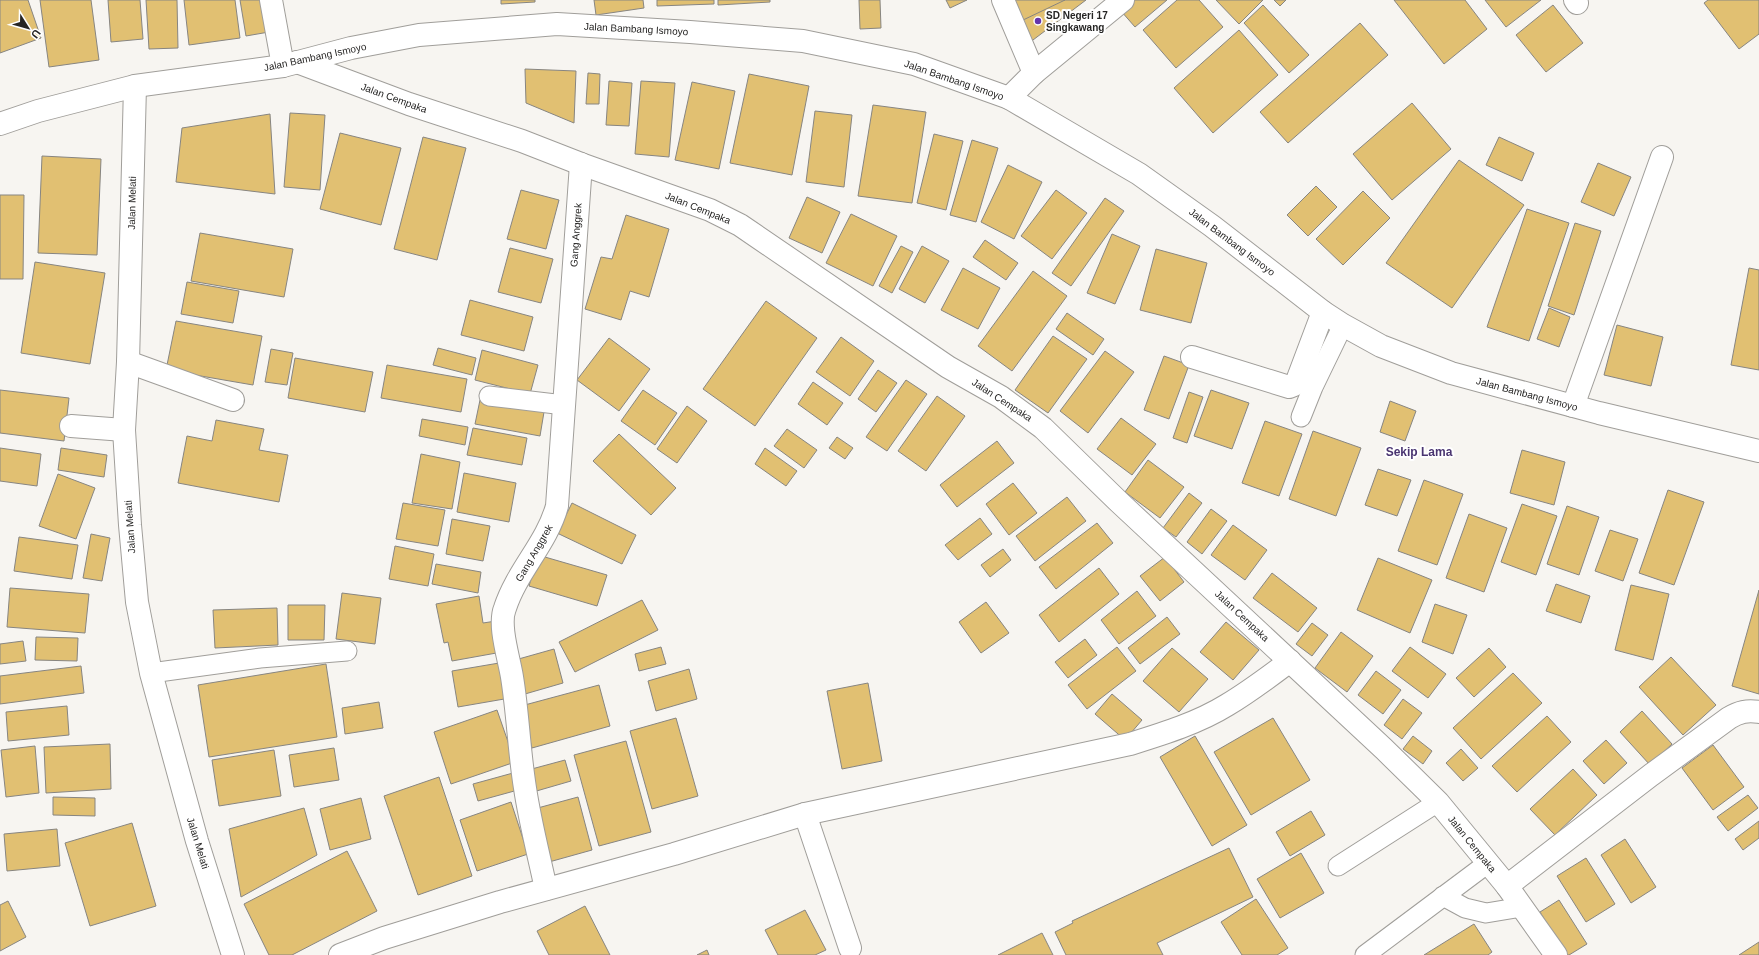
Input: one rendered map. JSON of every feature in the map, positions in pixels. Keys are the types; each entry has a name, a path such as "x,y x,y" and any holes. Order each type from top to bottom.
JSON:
{"street":[{"path":"271,0 290,64"},
{"path":"1003,0 1034,73"},
{"path":"1009,98 1034,73 1124,0"},
{"name":"Jalan Bambang Ismoyo","path":"0,124 38,111 135,86 290,64 352,48 419,35 557,24 690,32 802,41 914,64 1009,98 1139,174 1212,226 1323,312 1381,346 1451,373 1573,406 1759,451"},
{"name":"Jalan Cempaka","path":"290,64 522,141 581,164 710,210 740,225 948,367 1001,397 1043,428 1119,502 1290,661 1438,802 1507,886 1553,954"},
{"name":"Jalan Melati","path":"135,86 128,362 124,430 137,602 151,672 196,841 233,955"},
{"path":"1573,406 1662,157"},
{"name":"Gang Anggrek","path":"546,889 525,789 512,677 503,625 504,609 522,573 545,536 556,512 560,484 581,164"},
{"path":"1192,358 1288,387 1305,384 1309,346 1323,312"},
{"path":"128,362 233,400"},
{"path":"71,426 124,430"},
{"path":"340,955 384,938 546,889 674,854 805,814 1130,744 1158,735 1206,716 1226,706 1290,661"},
{"path":"1507,886 1651,775 1729,718 1739,712 1759,712"},
{"path":"805,814 850,948"}],"lane":[{"path":"1301,417 1305,384 1330,353 1343,325"},
{"path":"489,396 564,405"},
{"path":"151,672 260,658 347,651"},
{"path":"1338,866 1438,802"},
{"path":"1365,955 1488,863"},
{"path":"1443,896 1466,908 1486,913 1522,907"}],"building":[{"path":"0,0 28,0 41,38 0,53"},
{"path":"40,0 91,0 99,60 49,67"},
{"path":"108,0 140,0 143,39 111,42"},
{"path":"146,0 177,0 178,48 149,49"},
{"path":"184,0 235,0 240,38 189,45"},
{"path":"240,0 264,0 269,32 246,36"},
{"path":"501,0 535,0 535,2 501,4"},
{"path":"594,0 643,0 644,8 596,15"},
{"path":"657,0 714,0 714,4 657,6"},
{"path":"718,0 770,0 770,2 718,5"},
{"path":"859,0 880,0 881,28 860,29"},
{"path":"946,0 967,0 950,8"},
{"name":"SD Negeri 17 Singkawang","path":"1010,0 1086,0 1029,43"},
{"path":"1011,0 1065,0 1021,21"},
{"path":"1134,0 1167,0 1135,27 1121,11"},
{"path":"1177,0 1199,0 1223,27 1176,68 1143,30"},
{"path":"1216,0 1263,0 1239,24"},
{"path":"1274,0 1286,0 1280,6"},
{"path":"1394,0 1465,0 1487,29 1444,64"},
{"path":"1485,0 1541,0 1506,27"},
{"path":"1708,0 1759,0 1759,34 1739,49 1704,3"},
{"path":"1263,5 1309,55 1289,73 1244,23"},
{"path":"1553,5 1583,43 1546,72 1516,35"},
{"path":"1360,23 1388,55 1288,143 1260,112"},
{"path":"1239,30 1278,75 1213,133 1174,88"},
{"path":"525,69 576,71 574,123 526,103"},
{"path":"588,73 600,74 599,104 586,104"},
{"path":"749,74 809,86 792,175 730,163"},
{"path":"609,81 632,83 629,126 606,125"},
{"path":"641,81 675,83 669,157 635,154"},
{"path":"692,82 735,91 719,169 675,160"},
{"path":"1412,103 1451,149 1392,200 1353,154"},
{"path":"873,105 926,112 912,203 858,196"},
{"path":"815,111 852,115 844,187 806,182"},
{"path":"290,113 325,115 320,190 284,187"},
{"path":"270,114 275,194 176,182 182,128"},
{"path":"340,133 401,148 381,225 320,209"},
{"path":"934,134 963,141 946,210 917,203"},
{"path":"423,137 466,148 437,260 394,249"},
{"path":"1499,137 1534,153 1522,181 1486,165"},
{"path":"972,140 998,148 976,222 950,215"},
{"path":"42,156 101,159 97,255 38,253"},
{"path":"1459,160 1524,205 1452,308 1386,263"},
{"path":"1598,163 1631,177 1614,216 1581,202"},
{"path":"1008,165 1042,182 1014,239 981,222"},
{"path":"1316,186 1337,207 1308,236 1287,215"},
{"path":"521,190 559,200 546,249 507,239"},
{"path":"1056,190 1087,213 1052,259 1021,236"},
{"path":"1363,191 1390,218 1343,265 1316,239"},
{"path":"0,195 24,195 23,279 0,279"},
{"path":"807,197 840,212 822,253 789,238"},
{"path":"1105,198 1124,211 1071,286 1052,273"},
{"path":"1527,209 1569,223 1529,341 1487,327"},
{"path":"851,214 897,236 873,286 826,263"},
{"path":"626,215 669,229 649,297 630,291 621,320 585,309 601,257 612,259"},
{"path":"1575,223 1601,231 1574,315 1548,306"},
{"path":"200,233 293,249 284,297 191,281"},
{"path":"1112,234 1140,246 1115,304 1087,293"},
{"path":"985,240 1018,263 1006,280 973,257"},
{"path":"901,246 913,252 892,293 879,286"},
{"path":"922,246 949,261 925,303 899,289"},
{"path":"510,248 553,259 541,303 498,292"},
{"path":"1156,249 1207,263 1191,323 1140,310"},
{"path":"35,262 105,273 90,364 21,353"},
{"path":"963,268 1000,288 978,329 941,310"},
{"path":"1749,268 1759,270 1759,370 1731,365"},
{"path":"1033,271 1067,296 1012,371 978,346"},
{"path":"187,282 239,291 233,323 181,314"},
{"path":"470,300 533,317 524,351 461,335"},
{"path":"766,301 817,338 755,426 703,389"},
{"path":"1549,308 1570,317 1559,347 1537,339"},
{"path":"1067,313 1104,339 1093,355 1056,329"},
{"path":"176,321 262,336 253,385 166,370"},
{"path":"1617,325 1663,337 1651,386 1604,375"},
{"path":"1053,336 1087,359 1048,413 1015,390"},
{"path":"841,337 874,361 850,396 816,372"},
{"path":"609,338 650,369 619,411 577,380"},
{"path":"438,348 476,358 472,375 433,365"},
{"path":"271,349 293,353 287,385 265,382"},
{"path":"482,350 538,365 530,394 475,380"},
{"path":"1105,351 1134,372 1088,433 1060,411"},
{"path":"1164,356 1189,365 1169,419 1144,410"},
{"path":"295,358 373,372 365,412 288,398"},
{"path":"387,365 467,379 461,412 381,398"},
{"path":"878,370 897,383 876,412 858,399"},
{"path":"906,380 927,394 887,451 866,437"},
{"path":"813,382 843,403 827,425 798,404"},
{"path":"0,390 69,398 64,441 0,433"},
{"path":"643,390 677,413 655,445 621,421"},
{"path":"1211,390 1249,403 1232,449 1194,436"},
{"path":"1189,392 1203,397 1187,443 1173,438"},
{"path":"937,396 965,416 926,471 898,451"},
{"path":"480,400 544,412 540,436 475,424"},
{"path":"1390,401 1416,411 1405,441 1380,432"},
{"path":"687,406 707,421 677,463 657,449"},
{"path":"1121,418 1156,444 1132,475 1097,449"},
{"path":"422,419 468,427 465,445 419,436"},
{"path":"216,420 264,429 259,450 288,455 279,502 178,483 187,436 212,441"},
{"path":"1265,421 1302,434 1279,496 1242,483"},
{"path":"473,428 527,438 522,465 467,455"},
{"path":"787,429 817,450 804,468 774,446"},
{"path":"1313,431 1361,448 1336,516 1289,499"},
{"path":"619,434 676,488 651,515 593,461"},
{"path":"837,437 853,448 845,459 829,448"},
{"path":"997,441 1014,463 957,507 940,485"},
{"path":"0,448 41,454 37,486 0,481"},
{"path":"61,448 107,455 104,477 58,470"},
{"path":"765,448 797,471 786,486 755,464"},
{"path":"1522,450 1565,462 1554,505 1510,493"},
{"path":"421,454 460,462 452,509 412,503"},
{"path":"1148,460 1184,487 1160,518 1125,492"},
{"path":"1378,469 1411,480 1397,516 1365,505"},
{"path":"464,473 516,483 509,522 457,512"},
{"path":"58,474 95,488 76,539 39,526"},
{"path":"1424,480 1463,494 1437,565 1398,551"},
{"path":"1013,483 1037,513 1009,535 986,504"},
{"path":"1668,490 1704,502 1674,585 1639,573"},
{"path":"1189,493 1202,503 1176,537 1163,528"},
{"path":"1067,497 1086,521 1035,561 1016,536"},
{"path":"403,503 445,510 438,546 396,539"},
{"path":"572,503 636,535 622,564 557,533"},
{"path":"1522,504 1557,516 1536,575 1501,562"},
{"path":"1567,506 1599,517 1579,575 1547,564"},
{"path":"1211,509 1227,521 1202,554 1187,542"},
{"path":"1469,514 1507,528 1484,592 1446,578"},
{"path":"980,518 992,534 958,560 945,545"},
{"path":"452,519 490,526 483,561 446,554"},
{"path":"1097,523 1113,543 1056,589 1039,567"},
{"path":"1233,525 1267,550 1245,580 1211,555"},
{"path":"1610,530 1638,539 1623,581 1595,571"},
{"path":"91,534 110,538 102,581 83,578"},
{"path":"19,537 78,545 72,579 14,571"},
{"path":"395,546 434,554 428,586 389,579"},
{"path":"1003,549 1011,560 990,577 981,565"},
{"path":"538,555 607,575 597,606 529,586"},
{"path":"1165,557 1184,582 1160,601 1140,576"},
{"path":"1378,558 1432,580 1410,633 1357,610"},
{"path":"436,564 481,572 478,593 432,584"},
{"path":"1099,568 1119,594 1059,642 1039,615"},
{"path":"1272,573 1317,608 1298,632 1253,598"},
{"path":"1556,584 1590,596 1581,623 1546,611"},
{"path":"1631,585 1669,594 1653,660 1615,650"},
{"path":"10,588 89,594 85,633 7,627"},
{"path":"1759,590 1759,694 1732,686"},
{"path":"1137,591 1156,616 1119,644 1101,620"},
{"path":"342,593 381,598 375,644 336,639"},
{"path":"479,596 483,623 496,621 502,652 452,661 448,642 444,643 436,604"},
{"path":"642,600 658,630 575,672 559,642"},
{"path":"986,602 1009,633 981,653 959,622"},
{"path":"1435,604 1467,615 1453,654 1422,642"},
{"path":"288,605 325,605 324,640 288,640"},
{"path":"277,608 278,645 215,648 213,610"},
{"path":"1167,617 1180,634 1140,664 1128,648"},
{"path":"1226,622 1259,650 1233,680 1200,652"},
{"path":"1312,623 1328,635 1312,656 1296,644"},
{"path":"1341,632 1373,656 1347,692 1315,668"},
{"path":"36,637 78,638 77,661 35,660"},
{"path":"1085,639 1097,655 1068,678 1055,662"},
{"path":"23,641 26,661 0,664 0,644"},
{"path":"661,647 666,664 639,671 635,654"},
{"path":"1117,647 1136,671 1087,709 1068,685"},
{"path":"1410,647 1446,674 1428,698 1392,671"},
{"path":"1172,648 1208,679 1179,712 1143,681"},
{"path":"1489,648 1506,667 1474,697 1456,678"},
{"path":"554,649 563,683 525,694 515,660"},
{"path":"1671,657 1716,705 1683,735 1639,687"},
{"path":"505,662 510,698 458,707 452,671"},
{"path":"326,664 337,737 209,757 198,685"},
{"path":"81,666 84,693 0,704 0,676"},
{"path":"689,669 697,699 656,711 648,681"},
{"path":"1376,671 1401,690 1383,714 1358,695"},
{"path":"1513,673 1542,703 1481,759 1453,728"},
{"path":"868,683 882,761 842,769 827,691"},
{"path":"599,685 610,726 532,748 521,706"},
{"path":"1112,694 1142,720 1125,740 1095,714"},
{"path":"1403,699 1422,713 1402,739 1384,725"},
{"path":"379,702 383,728 345,734 342,708"},
{"path":"67,706 69,735 8,741 6,712"},
{"path":"497,710 515,762 451,784 434,732"},
{"path":"1642,711 1672,744 1650,765 1620,732"},
{"path":"1547,716 1571,742 1517,792 1492,766"},
{"path":"676,718 698,796 652,809 630,731"},
{"path":"1273,718 1310,780 1251,815 1214,752"},
{"path":"1195,736 1247,825 1212,846 1160,757"},
{"path":"1413,736 1432,751 1423,764 1403,749"},
{"path":"1606,740 1627,763 1604,784 1583,761"},
{"path":"626,741 651,832 599,846 574,755"},
{"path":"110,744 111,789 46,793 44,747"},
{"path":"1713,745 1744,787 1713,810 1682,768"},
{"path":"35,746 39,793 6,797 1,750"},
{"path":"334,748 339,780 294,787 289,755"},
{"path":"1461,749 1478,768 1463,781 1446,763"},
{"path":"274,750 281,796 219,806 212,760"},
{"path":"565,760 571,781 533,792 528,770"},
{"path":"1573,769 1597,795 1555,835 1530,809"},
{"path":"513,773 518,790 478,801 473,784"},
{"path":"439,777 472,876 418,895 384,796"},
{"path":"1748,795 1758,808 1728,831 1717,817"},
{"path":"53,797 95,798 95,816 53,815"},
{"path":"578,797 592,850 549,862 534,809"},
{"path":"361,798 371,839 330,850 320,809"},
{"path":"511,802 528,854 477,871 460,820"},
{"path":"304,808 317,855 241,897 229,829"},
{"path":"1311,811 1325,835 1290,856 1276,832"},
{"path":"1759,821 1759,838 1743,850 1735,839"},
{"path":"132,823 156,906 90,926 65,843"},
{"path":"57,829 60,866 7,871 4,834"},
{"path":"1625,839 1656,887 1631,903 1601,855"},
{"path":"1229,848 1253,897 1157,943 1163,955 1066,955 1055,932 1073,923 1072,921"},
{"path":"347,851 377,911 292,955 269,955 244,904"},
{"path":"1301,853 1324,893 1280,918 1257,879"},
{"path":"1586,858 1615,904 1586,922 1557,876"},
{"path":"1256,899 1288,948 1277,955 1242,955 1221,922"},
{"path":"1559,900 1587,944 1569,955 1566,955 1540,912"},
{"path":"8,901 26,937 0,951 0,905"},
{"path":"585,906 610,955 549,955 537,931"},
{"path":"805,910 826,950 815,955 778,955 765,930"},
{"path":"1474,924 1492,952 1488,955 1424,955"},
{"path":"1042,933 1053,955 998,955"},
{"path":"1759,942 1759,955 1739,955"},
{"path":"707,950 709,955 697,955"}],"place":[{"name":"SD Negeri 17 Singkawang","path":"1038,21"}],"district":[{"name":"Sekip Lama","path":"1419,452"}]}
